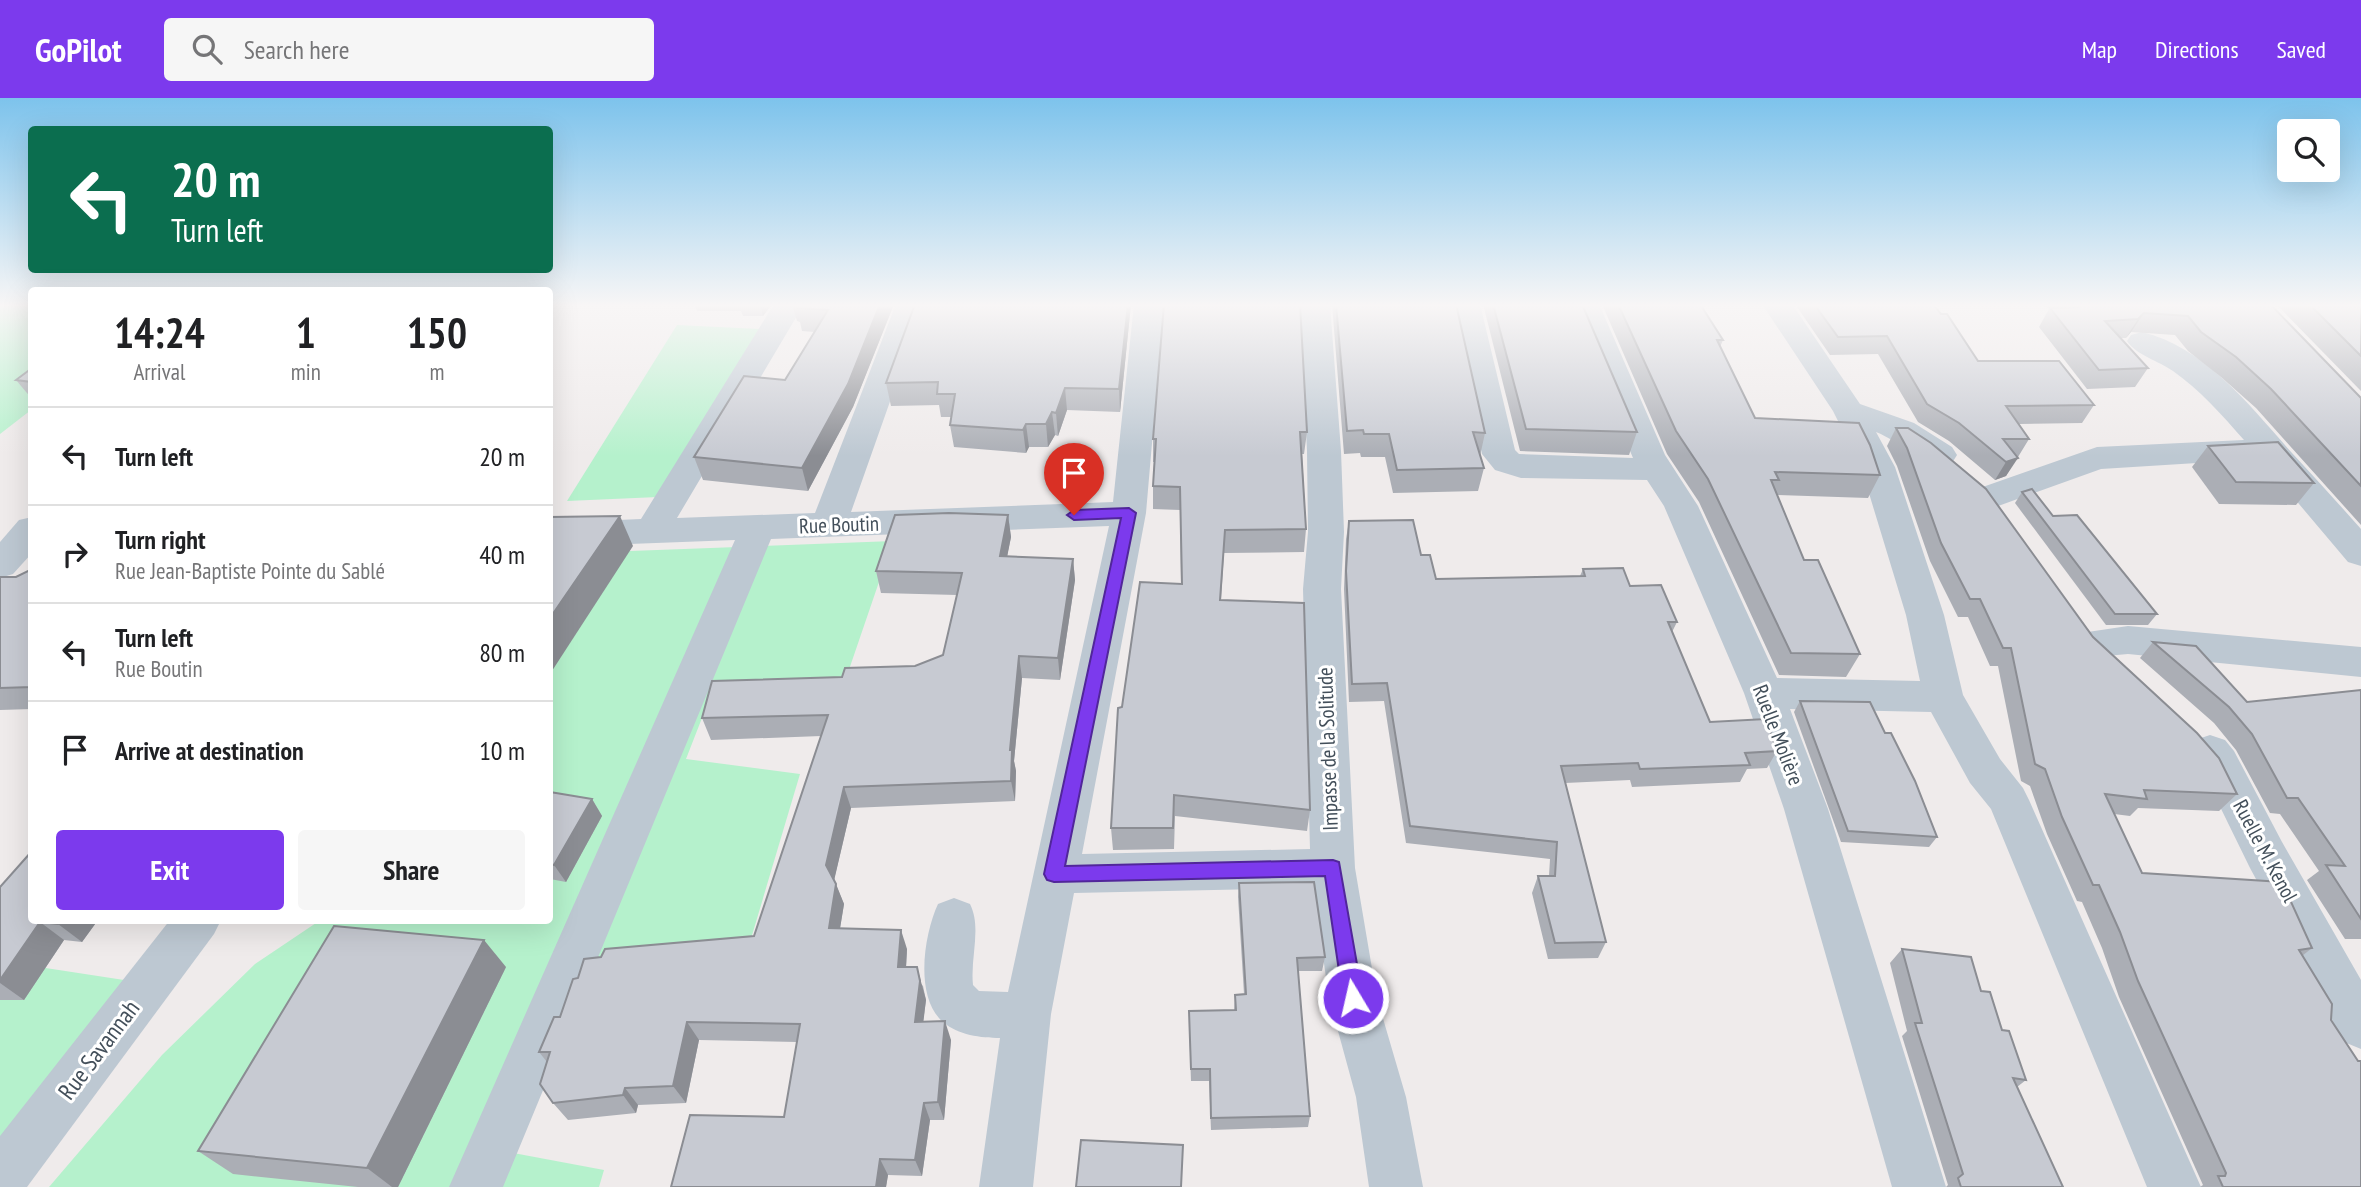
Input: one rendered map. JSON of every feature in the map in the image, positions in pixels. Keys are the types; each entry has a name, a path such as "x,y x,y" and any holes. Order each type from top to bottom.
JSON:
{"street":[{"path":"652,530 758,355"},
{"path":"828,526 891,355"},
{"path":"1006,1187 1027,1014 1129,513 1144,355"},
{"name":"Impasse de la Solitude","path":"1318,355 1324,451 1326,532 1322,589 1333,868 1353,998 1381,1097 1396,1187"},
{"path":"1477,355 1499,454 1507,462 1521,467 1658,469"},
{"name":"Ruelle Molière","path":"1606,355 1649,456 1681,506 1764,693 1806,808 1919,1187"},
{"path":"1811,355 1849,411 1878,467 1925,615 1943,697 1985,771 2008,800 2174,1187"},
{"path":"2171,355 2190,369 2271,450 2361,553"},
{"path":"1849,411 1902,430 1924,444 1989,497 2013,531"},
{"path":"1989,497 2097,458 2271,450"},
{"name":"Rue Boutin","path":"553,535 1129,513"},
{"path":"476,1187 758,527"},
{"path":"0,565 28,534"},
{"path":"0,571 28,568"},
{"path":"2071,609 2095,643 2126,673"},
{"path":"2095,643 2128,640 2361,662"},
{"path":"1764,693 1943,697"},
{"name":"Ruelle M. Kenol","path":"2187,728 2219,763 2266,855 2361,1026"},
{"path":"1054,874 1333,868"},
{"path":"954,918 947,979 955,1002 972,1012 1027,1014"},
{"name":"Rue Savannah","path":"0,1179 195,924"}],"green space":[{"path":"0,355 28,355 28,412 0,434"},
{"path":"658,355 744,355 658,497 567,501"},
{"path":"893,541 841,693 709,700 686,759 800,774 747,952 590,969 471,1145 604,1170 599,1187 49,1187 162,1055 255,964 315,924 553,924 553,554"},
{"path":"0,961 124,980 0,1143"}],"building":[{"path":"800,355 860,355 848,384 802,468 694,457 744,376 785,380"},
{"path":"896,355 1123,355 1119,389 1065,388 1056,413 1052,412 1046,424 1026,424 1023,430 950,425 955,394 937,394 938,382 886,383"},
{"path":"1160,355 1303,355 1307,432 1300,432 1306,529 1225,530 1220,600 1304,603 1310,810 1174,795 1173,828 1111,828 1118,708 1122,707 1140,582 1182,584 1180,487 1153,486 1156,439 1153,439"},
{"path":"1340,355 1467,355 1485,433 1473,432 1484,468 1397,470 1389,434 1364,434 1363,430 1347,431"},
{"path":"1506,355 1604,355 1637,432 1526,429"},
{"path":"1641,355 1724,355 1755,418 1859,423 1880,475 1775,472 1779,480 1771,480 1804,560 1818,560 1860,654 1791,653 1708,479 1676,431"},
{"path":"1898,355 1974,355 1978,361 2059,361 2094,405 2006,406 2029,439 2003,439 2018,458 2006,462 1959,423 1927,404"},
{"path":"2087,355 2136,355 2148,368 2099,370"},
{"path":"2233,355 2319,355 2361,398 2361,486 2271,389"},
{"path":"28,371 28,382 16,380"},
{"path":"1896,428 1908,428 1931,443 1986,489 2093,637 2197,733 2219,758 2237,794 2144,790 2147,799 2105,794 2142,873 2282,882 2312,948 2299,950 2332,1004 2331,1020 2358,1061 2361,1061 2361,1187 2223,1187 2218,1176 2225,1176 2226,1173 2138,981 2120,932 2099,885 2093,885 2062,817 2045,769 2035,764 2011,648 2003,648 1980,599 1970,599 1941,543 1907,448"},
{"path":"2278,442 2314,483 2236,482 2208,446"},
{"path":"2032,489 2053,516 2077,515 2157,614 2115,614 2022,492"},
{"path":"895,515 1008,515 1000,556 1073,559 1058,658 1019,656 1010,750 1011,781 844,787 826,865 836,884 829,928 901,930 898,967 917,967 920,981 915,1022 945,1021 938,1102 924,1103 915,1160 880,1159 876,1187 671,1187 690,1115 784,1117 800,1024 687,1022 673,1086 625,1088 623,1095 553,1103 540,1084 550,1052 539,1052 554,1017 560,1017 573,979 578,978 584,959 601,957 605,949 754,936 828,715 702,718 712,681 842,677 845,668 915,666 943,655 962,573 876,571"},
{"path":"620,516 553,614 553,517"},
{"path":"1413,520 1421,555 1430,555 1436,579 1585,576 1583,569 1623,568 1630,586 1661,585 1677,622 1668,622 1710,722 1766,719 1777,751 1745,753 1750,765 1640,769 1638,763 1561,766 1606,942 1555,943 1538,876 1555,876 1557,842 1410,826 1387,683 1352,684 1346,571 1349,521"},
{"path":"28,571 28,687 0,688 0,577 16,577"},
{"path":"2153,642 2196,646 2247,702 2361,690 2361,919 2326,865 2345,866 2298,798 2287,798 2252,734 2229,707"},
{"path":"1800,701 1870,702 1885,733 1891,733 1915,781 1937,837 1848,831"},
{"path":"553,792 592,799 554,865"},
{"path":"28,856 28,924 39,924 0,980 0,887"},
{"path":"1314,882 1325,957 1297,958 1310,1116 1211,1118 1210,1069 1191,1069 1189,1011 1236,1010 1235,995 1246,994 1239,883"},
{"path":"334,926 484,940 367,1168 198,1151"},
{"path":"1902,949 1971,957 1981,991 1990,992 2002,1030 2009,1031 2026,1080 2013,1078 2063,1187 1961,1187 1958,1178 1963,1174 1915,1023 1922,1023"},
{"path":"1081,1140 1183,1145 1181,1187 1076,1187"}],"route":[{"path":"1074,515 1129,513 1054,874 1333,868 1353,998"}]}
